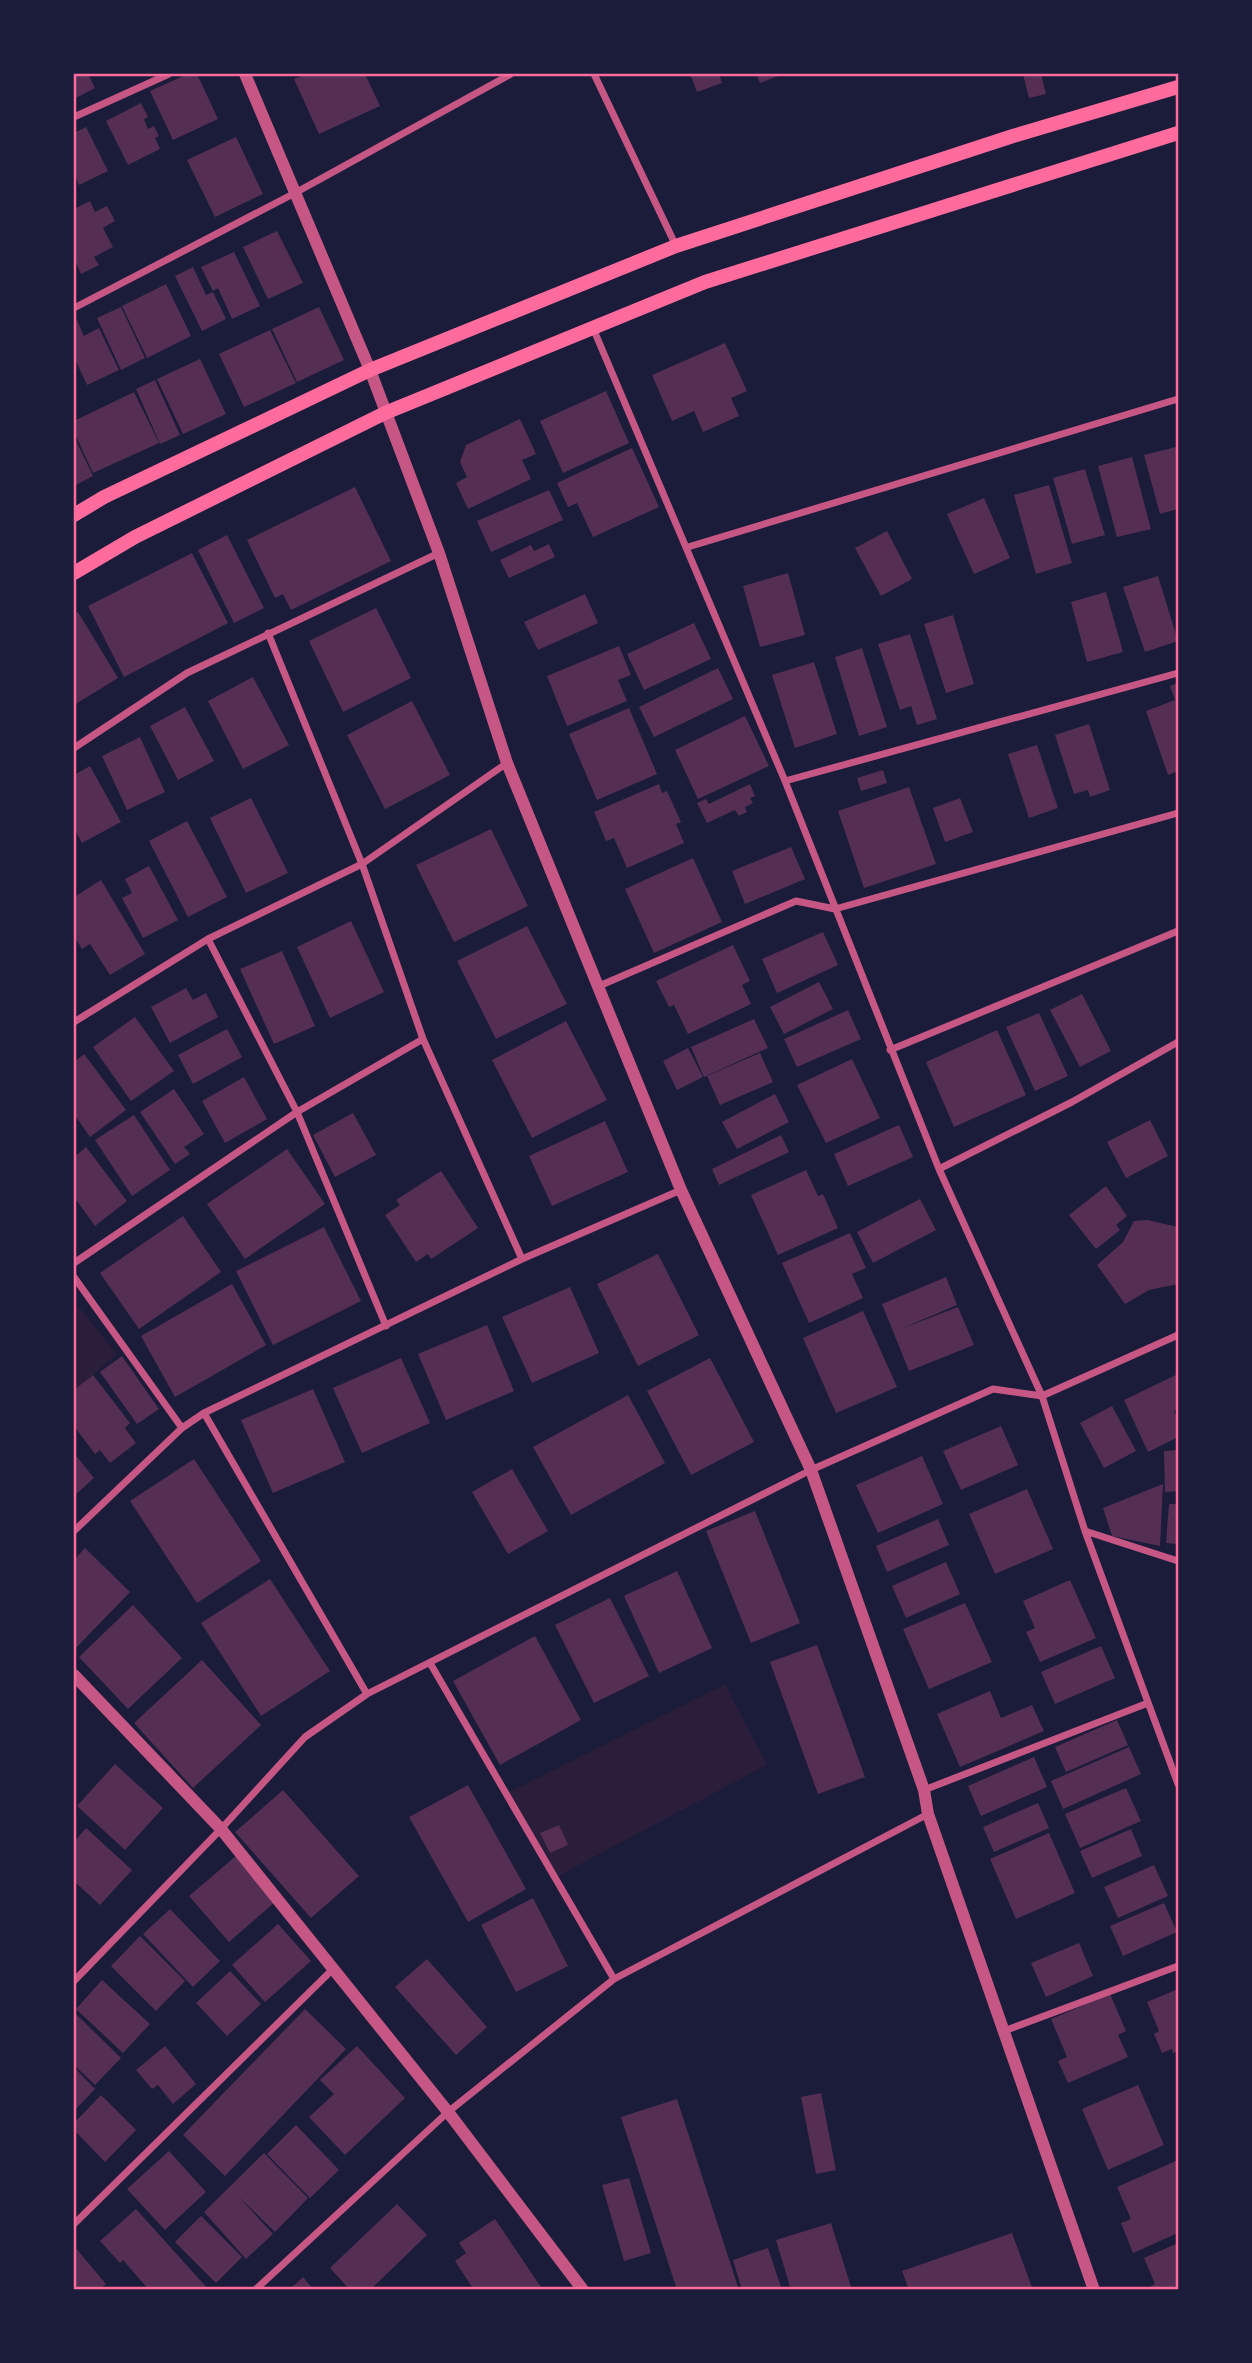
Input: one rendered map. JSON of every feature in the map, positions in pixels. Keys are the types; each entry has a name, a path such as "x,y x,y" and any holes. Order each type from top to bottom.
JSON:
{"main road":[{"path":"74,515 104,497 370,370 676,246 1013,136 1178,87"},
{"path":"74,573 135,537 385,413 592,327 705,282 1178,133"}],"street":[{"path":"74,117 169,74"},
{"path":"245,74 370,370 439,553 508,763 598,986 681,1190 811,1471 924,1790 928,1814 1094,2290"},
{"path":"74,309 295,193 511,74"},
{"path":"594,74 676,246"},
{"path":"592,327 688,547 785,781 939,1169 1042,1396 1085,1531 1178,1784"},
{"path":"688,547 1178,399"},
{"path":"74,748 187,673 439,553"},
{"path":"268,633 362,864 424,1039 522,1259"},
{"path":"785,781 1178,673"},
{"path":"74,1022 208,939 362,864 508,763"},
{"path":"598,986 796,901 835,909 1178,813"},
{"path":"890,1050 1178,931"},
{"path":"208,939 297,1112 386,1325"},
{"path":"74,1263 297,1112 424,1039"},
{"path":"939,1169 1072,1102 1178,1042"},
{"path":"74,1531 182,1429 204,1413 522,1259 681,1190"},
{"path":"74,1277 182,1429"},
{"path":"74,1980 221,1829 305,1737 367,1694 811,1471 993,1389 1042,1396 1178,1335"},
{"path":"204,1413 367,1694"},
{"path":"1085,1531 1178,1561"},
{"path":"430,1663 614,1979"},
{"path":"74,1675 221,1829 448,2112 583,2290"},
{"path":"924,1790 1148,1703"},
{"path":"256,2290 448,2112 614,1979 928,1814"},
{"path":"1004,2031 1178,1966"},
{"path":"74,2224 332,1970"}],"shaded area":[{"path":"74,1301 117,1354 74,1391"},
{"path":"725,1684 767,1765 558,1876 509,1792"}],"building":[{"path":"74,74 88,74 95,88 74,99"},
{"path":"188,74 197,74 218,119 173,140 150,91"},
{"path":"307,74 365,74 380,106 319,134 294,79"},
{"path":"690,74 719,74 722,83 697,92"},
{"path":"756,74 784,74 760,83"},
{"path":"1023,74 1041,74 1046,94 1029,98"},
{"path":"141,103 148,117 144,119 148,129 154,126 159,136 155,138 160,149 128,165 106,121"},
{"path":"86,127 108,171 79,185 74,173 74,133"},
{"path":"236,137 263,194 215,217 187,160"},
{"path":"90,201 95,212 107,206 115,221 103,228 113,247 94,257 99,265 81,274 74,258 74,203 76,208"},
{"path":"277,231 303,283 268,299 243,247"},
{"path":"234,252 260,306 232,319 218,288 213,291 201,267"},
{"path":"193,267 206,295 213,292 226,319 202,331 175,276"},
{"path":"166,284 191,336 147,358 122,306"},
{"path":"121,307 145,358 121,370 97,318"},
{"path":"319,307 344,360 297,382 272,329"},
{"path":"77,320 84,336 99,328 119,370 87,385 74,357 74,321"},
{"path":"270,330 296,383 244,407 219,354"},
{"path":"725,343 747,391 731,398 739,416 703,432 694,411 672,421 652,375"},
{"path":"200,359 226,414 183,434 157,379"},
{"path":"155,380 180,435 160,444 136,389"},
{"path":"606,391 629,443 563,473 540,421"},
{"path":"134,392 159,443 93,473 74,432 74,421"},
{"path":"520,419 536,454 522,460 531,479 468,509 456,483 467,477 460,462 466,445"},
{"path":"74,436 93,476 74,486"},
{"path":"1176,447 1178,509 1160,514 1144,455"},
{"path":"632,448 659,507 593,537 577,503 568,507 557,483"},
{"path":"1132,457 1151,529 1117,537 1098,466"},
{"path":"1085,469 1105,535 1072,544 1053,478"},
{"path":"1049,485 1072,563 1036,574 1014,495"},
{"path":"355,487 391,561 291,610 283,594 275,598 247,540"},
{"path":"549,490 563,520 491,552 477,521"},
{"path":"984,498 1010,558 974,574 947,514"},
{"path":"887,531 912,579 881,596 855,548"},
{"path":"227,535 264,608 234,623 198,550"},
{"path":"549,544 555,557 509,578 500,560 531,545 534,551"},
{"path":"192,553 228,623 124,677 88,606"},
{"path":"788,573 805,635 760,647 743,586"},
{"path":"1158,576 1178,641 1145,652 1123,587"},
{"path":"1106,592 1123,652 1087,662 1071,602"},
{"path":"585,594 598,623 538,650 524,622"},
{"path":"376,608 411,678 343,712 309,641"},
{"path":"78,612 118,678 74,705 74,614"},
{"path":"953,615 974,684 946,693 924,624"},
{"path":"694,623 711,659 644,690 627,654"},
{"path":"910,634 937,719 917,725 911,706 900,710 878,644"},
{"path":"619,646 631,675 618,680 627,701 567,726 547,676"},
{"path":"862,648 887,727 859,736 835,657"},
{"path":"814,662 837,734 795,748 772,675"},
{"path":"718,668 733,699 654,737 639,707"},
{"path":"253,677 289,745 243,769 208,701"},
{"path":"1178,683 1178,771 1168,775 1146,711 1175,700 1170,686"},
{"path":"412,701 450,775 385,809 347,735"},
{"path":"185,707 214,761 178,780 150,726"},
{"path":"629,708 657,774 597,800 569,734"},
{"path":"745,716 769,766 698,799 675,750"},
{"path":"1089,724 1110,790 1090,797 1088,790 1074,794 1055,735"},
{"path":"140,737 165,792 127,810 102,756"},
{"path":"1037,745 1058,808 1029,818 1008,754"},
{"path":"90,766 121,822 82,843 74,828 74,775"},
{"path":"883,770 887,783 861,791 857,778"},
{"path":"659,784 662,793 667,791 681,822 676,824 684,843 627,868 614,838 606,841 594,812"},
{"path":"750,784 755,796 750,798 753,803 745,807 747,812 739,816 735,810 707,823 697,803 706,799 709,804"},
{"path":"909,787 936,864 864,888 838,811"},
{"path":"251,798 288,873 246,893 210,818"},
{"path":"960,798 973,832 945,842 933,808"},
{"path":"187,821 227,897 188,917 149,841"},
{"path":"491,829 528,906 454,942 416,865"},
{"path":"791,847 805,879 745,904 732,871"},
{"path":"693,858 722,922 654,953 625,889"},
{"path":"149,866 178,920 143,938 122,898 132,893 125,879"},
{"path":"101,880 145,954 110,975 90,944 82,949 74,936 74,897"},
{"path":"351,921 384,992 330,1018 297,947"},
{"path":"527,926 567,1004 496,1039 457,961"},
{"path":"823,932 838,965 777,993 762,959"},
{"path":"733,945 750,981 742,985 751,1004 688,1034 674,1005 669,1007 656,981"},
{"path":"282,951 315,1026 274,1044 240,969"},
{"path":"819,982 833,1009 784,1034 770,1007"},
{"path":"186,988 193,1000 206,993 218,1017 170,1043 151,1007"},
{"path":"1082,994 1111,1051 1080,1067 1050,1010"},
{"path":"848,1010 861,1039 797,1067 784,1039"},
{"path":"1039,1013 1068,1076 1035,1091 1006,1027"},
{"path":"135,1017 174,1071 131,1101 93,1047"},
{"path":"754,1019 768,1048 704,1077 691,1047"},
{"path":"566,1021 607,1100 532,1138 492,1060"},
{"path":"227,1029 242,1057 193,1084 178,1055"},
{"path":"997,1030 1026,1095 954,1127 926,1062"},
{"path":"688,1048 703,1077 677,1090 663,1061"},
{"path":"760,1053 773,1082 720,1105 707,1076"},
{"path":"84,1054 126,1110 90,1137 74,1114 74,1062"},
{"path":"852,1059 880,1118 826,1143 797,1085"},
{"path":"244,1077 267,1119 225,1143 202,1101"},
{"path":"174,1089 204,1134 184,1147 190,1154 175,1164 140,1112"},
{"path":"775,1094 789,1122 737,1149 722,1122"},
{"path":"353,1113 376,1155 335,1177 313,1135"},
{"path":"134,1115 170,1170 132,1196 95,1140"},
{"path":"1150,1120 1168,1156 1126,1178 1107,1142"},
{"path":"605,1121 628,1172 552,1206 529,1156"},
{"path":"899,1125 913,1157 848,1186 834,1154"},
{"path":"781,1135 789,1152 719,1185 712,1169"},
{"path":"86,1147 127,1201 95,1226 74,1197 74,1157"},
{"path":"287,1149 325,1204 245,1259 207,1204"},
{"path":"806,1170 818,1196 823,1194 838,1228 778,1255 751,1195"},
{"path":"441,1171 478,1228 431,1259 428,1254 416,1262 385,1215 400,1205 396,1200"},
{"path":"1106,1186 1127,1216 1116,1225 1120,1230 1096,1249 1069,1215"},
{"path":"920,1199 936,1230 873,1263 857,1232"},
{"path":"183,1216 221,1272 139,1329 100,1273"},
{"path":"1147,1220 1178,1227 1178,1284 1149,1290 1125,1304 1097,1265 1123,1242 1134,1221"},
{"path":"324,1227 361,1301 273,1345 236,1271"},
{"path":"850,1233 866,1268 852,1274 863,1298 809,1323 782,1263"},
{"path":"658,1254 699,1335 638,1366 597,1284"},
{"path":"946,1277 957,1305 898,1330 958,1307 974,1345 909,1371 882,1304"},
{"path":"232,1284 266,1345 175,1397 141,1336"},
{"path":"570,1287 599,1353 532,1383 502,1317"},
{"path":"863,1311 897,1387 836,1413 803,1338"},
{"path":"487,1325 514,1391 446,1420 418,1354"},
{"path":"122,1356 159,1409 137,1424 100,1372"},
{"path":"401,1358 430,1423 362,1453 333,1388"},
{"path":"710,1358 754,1442 691,1475 647,1391"},
{"path":"1178,1374 1178,1409 1174,1411 1178,1420 1178,1437 1148,1452 1124,1400"},
{"path":"93,1375 130,1423 125,1428 136,1443 110,1463 100,1450 95,1454 74,1426 74,1390"},
{"path":"313,1389 345,1462 273,1493 241,1420"},
{"path":"628,1395 665,1463 571,1515 533,1447"},
{"path":"1112,1406 1136,1451 1104,1468 1080,1423"},
{"path":"1001,1426 1018,1465 961,1490 943,1451"},
{"path":"1178,1450 1178,1491 1165,1492 1164,1451"},
{"path":"74,1453 94,1478 74,1496"},
{"path":"922,1456 943,1504 878,1533 856,1485"},
{"path":"194,1459 261,1561 197,1603 130,1501"},
{"path":"512,1469 548,1531 508,1554 472,1492"},
{"path":"1163,1484 1160,1546 1112,1536 1103,1508"},
{"path":"1027,1489 1053,1549 995,1574 969,1514"},
{"path":"1169,1504 1178,1504 1178,1544 1166,1543"},
{"path":"755,1511 800,1623 751,1643 706,1531"},
{"path":"938,1519 949,1545 887,1572 876,1546"},
{"path":"85,1548 130,1592 74,1650 74,1560"},
{"path":"946,1562 960,1594 906,1618 892,1586"},
{"path":"677,1571 712,1648 659,1673 624,1596"},
{"path":"270,1579 330,1671 261,1716 201,1623"},
{"path":"1070,1580 1096,1638 1040,1662 1026,1632 1035,1628 1023,1601"},
{"path":"610,1598 649,1676 594,1703 555,1625"},
{"path":"965,1603 992,1662 929,1689 903,1629"},
{"path":"133,1605 182,1658 128,1709 79,1657"},
{"path":"535,1636 581,1720 500,1765 453,1681"},
{"path":"817,1645 865,1777 818,1794 770,1662"},
{"path":"1101,1646 1115,1678 1055,1704 1041,1672"},
{"path":"202,1660 261,1725 193,1788 134,1723"},
{"path":"990,1691 1001,1718 1032,1705 1044,1731 960,1767 937,1714"},
{"path":"1117,1720 1128,1745 1066,1772 1055,1747"},
{"path":"1129,1747 1141,1774 1063,1809 1051,1781"},
{"path":"1034,1757 1047,1787 981,1816 968,1786"},
{"path":"115,1764 163,1808 125,1850 77,1806"},
{"path":"468,1785 526,1889 468,1922 409,1817"},
{"path":"1126,1788 1141,1821 1080,1848 1065,1814"},
{"path":"283,1790 359,1876 311,1918 235,1832"},
{"path":"1038,1803 1049,1828 994,1852 983,1827"},
{"path":"559,1825 568,1845 550,1853 540,1833"},
{"path":"86,1828 132,1870 100,1905 74,1881 74,1842"},
{"path":"1131,1829 1142,1856 1092,1878 1080,1851"},
{"path":"1049,1833 1075,1893 1016,1919 990,1859"},
{"path":"236,1856 275,1902 229,1942 189,1896"},
{"path":"1154,1865 1168,1896 1118,1918 1104,1887"},
{"path":"533,1898 568,1966 516,1992 481,1925"},
{"path":"1164,1903 1177,1932 1123,1956 1110,1926"},
{"path":"170,1909 220,1961 193,1987 143,1934"},
{"path":"278,1924 311,1961 265,2002 232,1965"},
{"path":"140,1936 185,1981 156,2011 111,1966"},
{"path":"1079,1943 1093,1976 1046,1997 1031,1963"},
{"path":"427,1959 487,2027 456,2055 395,1987"},
{"path":"230,1971 261,2004 227,2036 196,2003"},
{"path":"102,1980 150,2024 123,2053 76,2009"},
{"path":"1178,1989 1178,2051 1173,2053 1172,2049 1162,2053 1154,2034 1159,2031 1147,2002"},
{"path":"1110,1994 1126,2031 1118,2035 1128,2057 1068,2083 1058,2061 1067,2057 1051,2019"},
{"path":"305,2009 346,2049 225,2176 183,2135"},
{"path":"74,2012 121,2058 95,2085 74,2065"},
{"path":"165,2046 196,2084 173,2104 158,2085 152,2089 136,2070"},
{"path":"357,2046 405,2098 345,2155 309,2117 334,2094 320,2080"},
{"path":"74,2067 95,2089 74,2111"},
{"path":"1138,2085 1164,2145 1108,2170 1082,2109"},
{"path":"821,2093 836,2170 816,2174 801,2097"},
{"path":"101,2095 136,2130 105,2162 74,2130 74,2123"},
{"path":"677,2099 739,2290 677,2290 621,2117"},
{"path":"296,2125 339,2170 310,2198 267,2154"},
{"path":"169,2151 206,2192 165,2230 127,2189"},
{"path":"264,2153 308,2198 275,2232 238,2196 273,2234 246,2259 204,2212"},
{"path":"1178,2160 1178,2233 1133,2253 1121,2223 1131,2219 1117,2187"},
{"path":"629,2178 651,2253 624,2261 602,2185"},
{"path":"397,2204 427,2235 370,2290 350,2290 330,2268"},
{"path":"136,2209 209,2290 149,2290 123,2260 120,2263 100,2241"},
{"path":"201,2216 242,2257 216,2283 175,2242"},
{"path":"495,2219 543,2290 474,2290 455,2261 466,2253 459,2243"},
{"path":"831,2223 852,2290 791,2290 776,2240"},
{"path":"1012,2233 1033,2290 909,2290 902,2271"},
{"path":"1178,2243 1178,2290 1144,2290 1155,2284 1144,2258"},
{"path":"74,2246 106,2284 99,2290 74,2290"},
{"path":"768,2248 782,2290 742,2290 733,2260"},
{"path":"303,2277 314,2290 289,2290"}]}
